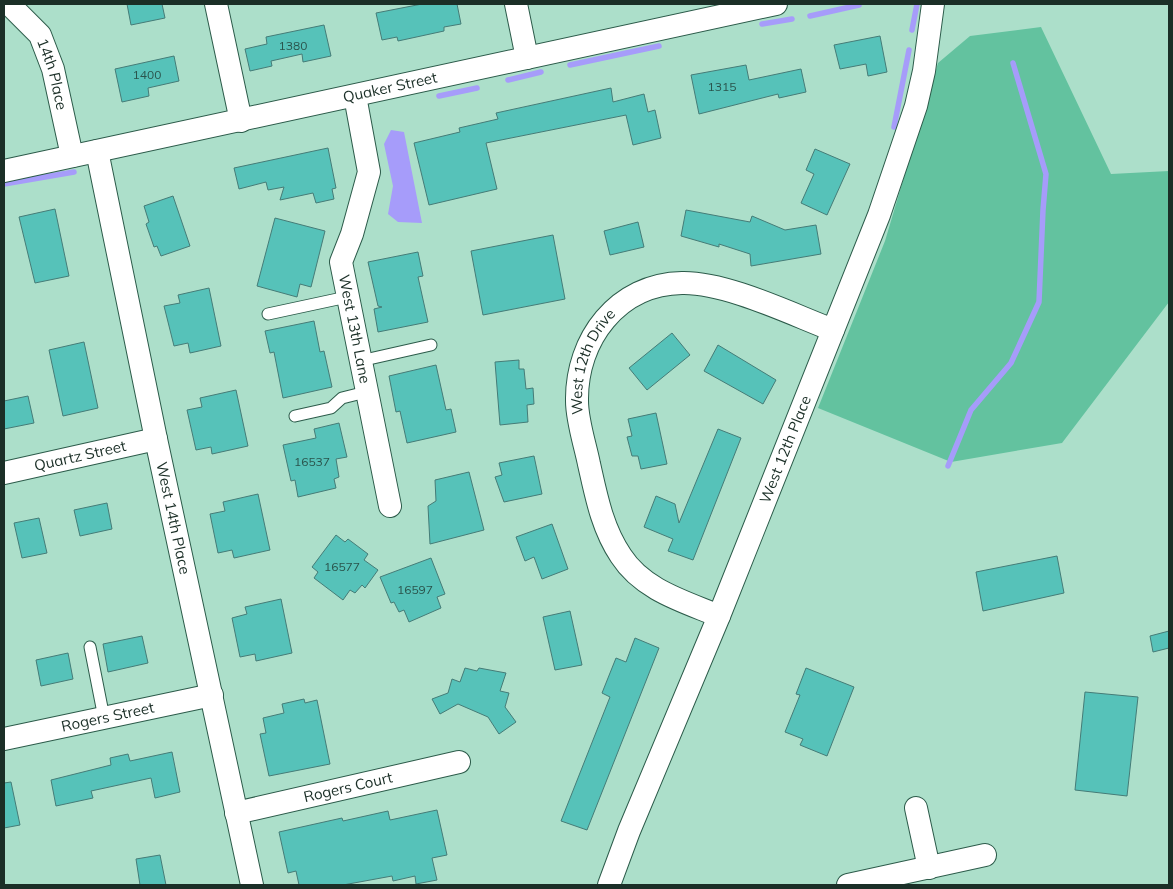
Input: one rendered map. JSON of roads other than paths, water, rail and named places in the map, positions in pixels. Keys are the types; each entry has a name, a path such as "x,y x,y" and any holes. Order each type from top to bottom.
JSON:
{"street":[{"name":"14th Place","path":"9,4 40,35 53,69 72,156"},
{"path":"216,4 241,121"},
{"path":"516,4 527,58"},
{"name":"Quaker Street","path":"4,171 776,4"},
{"name":"West 12th Place","path":"609,885 628,831 719,616 879,215 916,106 933,4"},
{"name":"West 13th Lane","path":"355,96 369,172 352,234 341,262 390,506"},
{"name":"West 14th Place","path":"97,151 156,439 252,885"},
{"name":"West 12th Drive","path":"719,616 659,592 638,576 621,556 599,510 577,403 577,380 582,358 592,334 608,314 626,299 644,289 681,283 714,286 833,330"},
{"name":"Quartz Street","path":"4,473 156,439"},
{"name":"Rogers Street","path":"4,739 212,695"},
{"name":"Rogers Court","path":"236,813 459,762"},
{"path":"916,808 929,868"},
{"path":"848,885 985,856"}],"lane":[{"path":"268,314 347,297"},
{"path":"360,361 431,345"},
{"path":"295,416 331,408 342,398 366,392"},
{"path":"90,647 104,718"}],"waterway":[{"path":"912,30 917,4"},
{"path":"810,16 859,5"},
{"path":"762,24 792,19"},
{"path":"570,65 659,46"},
{"path":"894,127 909,50"},
{"path":"948,466 971,410 1011,363 1039,302 1046,174 1013,63"},
{"path":"508,80 541,72"},
{"path":"439,96 477,88"},
{"path":"4,184 74,172"}]}
